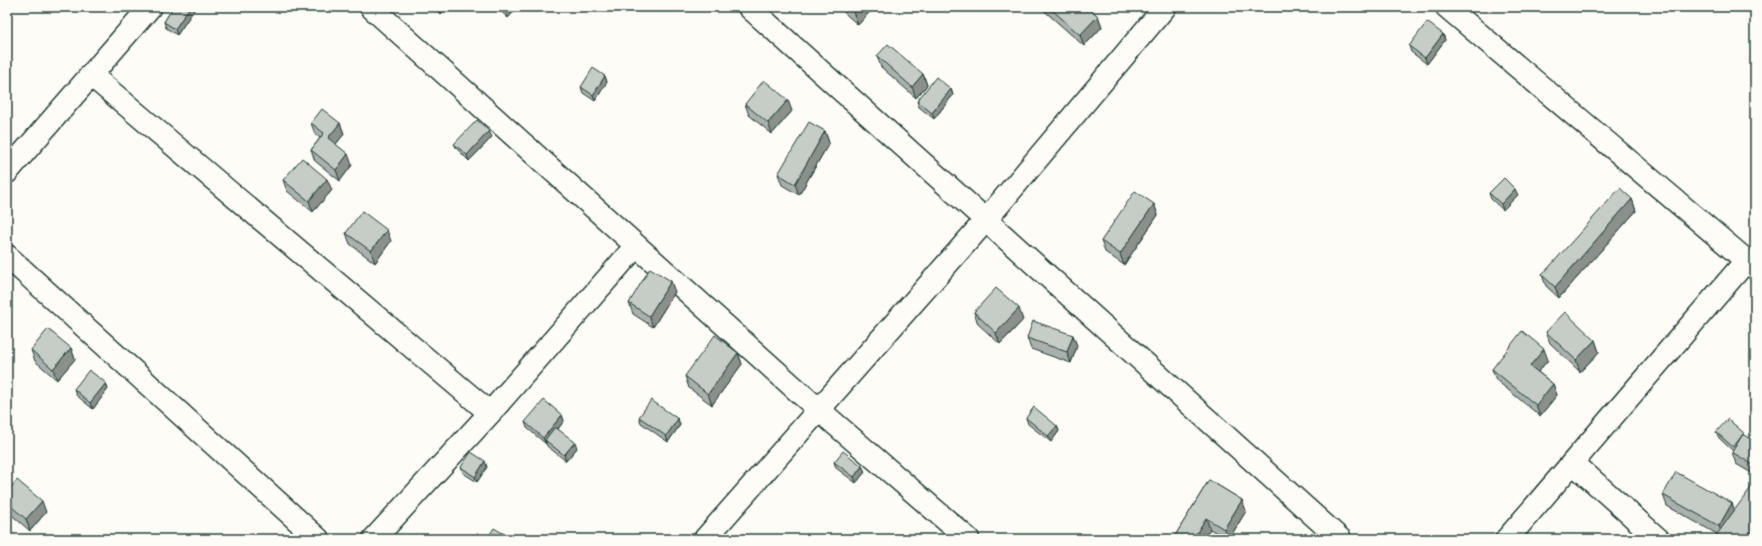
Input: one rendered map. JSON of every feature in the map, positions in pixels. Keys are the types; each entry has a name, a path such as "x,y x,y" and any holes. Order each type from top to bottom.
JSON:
{"street":[{"path":"7,172 150,7"},
{"path":"371,7 819,410 968,539"},
{"path":"749,7 1340,539"},
{"path":"705,539 985,221 1165,7"},
{"path":"1447,7 1751,264 1507,539"},
{"path":"91,75 490,413"},
{"path":"374,539 490,413 636,246"},
{"path":"7,256 318,539"},
{"path":"1573,463 1658,539"}],"building":[{"path":"173,7 190,7 175,29 164,22"},
{"path":"1049,7 1088,7 1098,16 1080,35"},
{"path":"1427,22 1443,34 1425,58 1409,46"},
{"path":"888,44 923,74 912,87 877,56"},
{"path":"593,68 605,76 593,95 581,87"},
{"path":"936,77 951,89 932,113 917,101"},
{"path":"764,80 788,100 768,123 745,104"},
{"path":"322,109 340,123 328,138 348,154 336,170 311,150 324,133 311,123"},
{"path":"477,120 489,131 467,155 454,144"},
{"path":"809,122 825,131 795,184 778,174"},
{"path":"302,158 327,179 309,201 283,180"},
{"path":"1504,178 1515,189 1501,204 1489,193"},
{"path":"1620,188 1632,199 1555,287 1542,275"},
{"path":"1135,191 1154,204 1120,254 1101,241"},
{"path":"362,211 387,230 371,251 346,233"},
{"path":"650,268 671,281 649,316 629,303"},
{"path":"996,288 1019,308 996,333 974,312"},
{"path":"1565,312 1595,340 1576,360 1546,332"},
{"path":"1033,321 1073,335 1067,352 1027,338"},
{"path":"48,329 71,348 53,369 31,350"},
{"path":"1522,331 1544,349 1530,366 1553,384 1536,405 1492,369"},
{"path":"715,335 738,353 708,394 685,376"},
{"path":"89,370 106,383 90,403 74,389"},
{"path":"544,400 562,415 543,438 525,422"},
{"path":"651,400 678,419 666,436 639,417"},
{"path":"1034,407 1057,426 1048,436 1026,418"},
{"path":"1728,419 1745,434 1743,434 1733,447 1716,432"},
{"path":"555,427 575,442 564,455 545,440"},
{"path":"1743,434 1755,441 1755,466 1732,452"},
{"path":"843,451 862,466 854,477 834,462"},
{"path":"471,452 485,461 475,477 461,467"},
{"path":"1676,472 1732,503 1719,526 1663,495"},
{"path":"17,480 42,501 26,519 7,503 7,492"},
{"path":"1209,480 1242,500 1224,529 1206,518 1193,539 1173,539"},
{"path":"1755,482 1755,526 1746,539 1718,539 1715,537"},
{"path":"494,528 511,538 487,539"}]}
